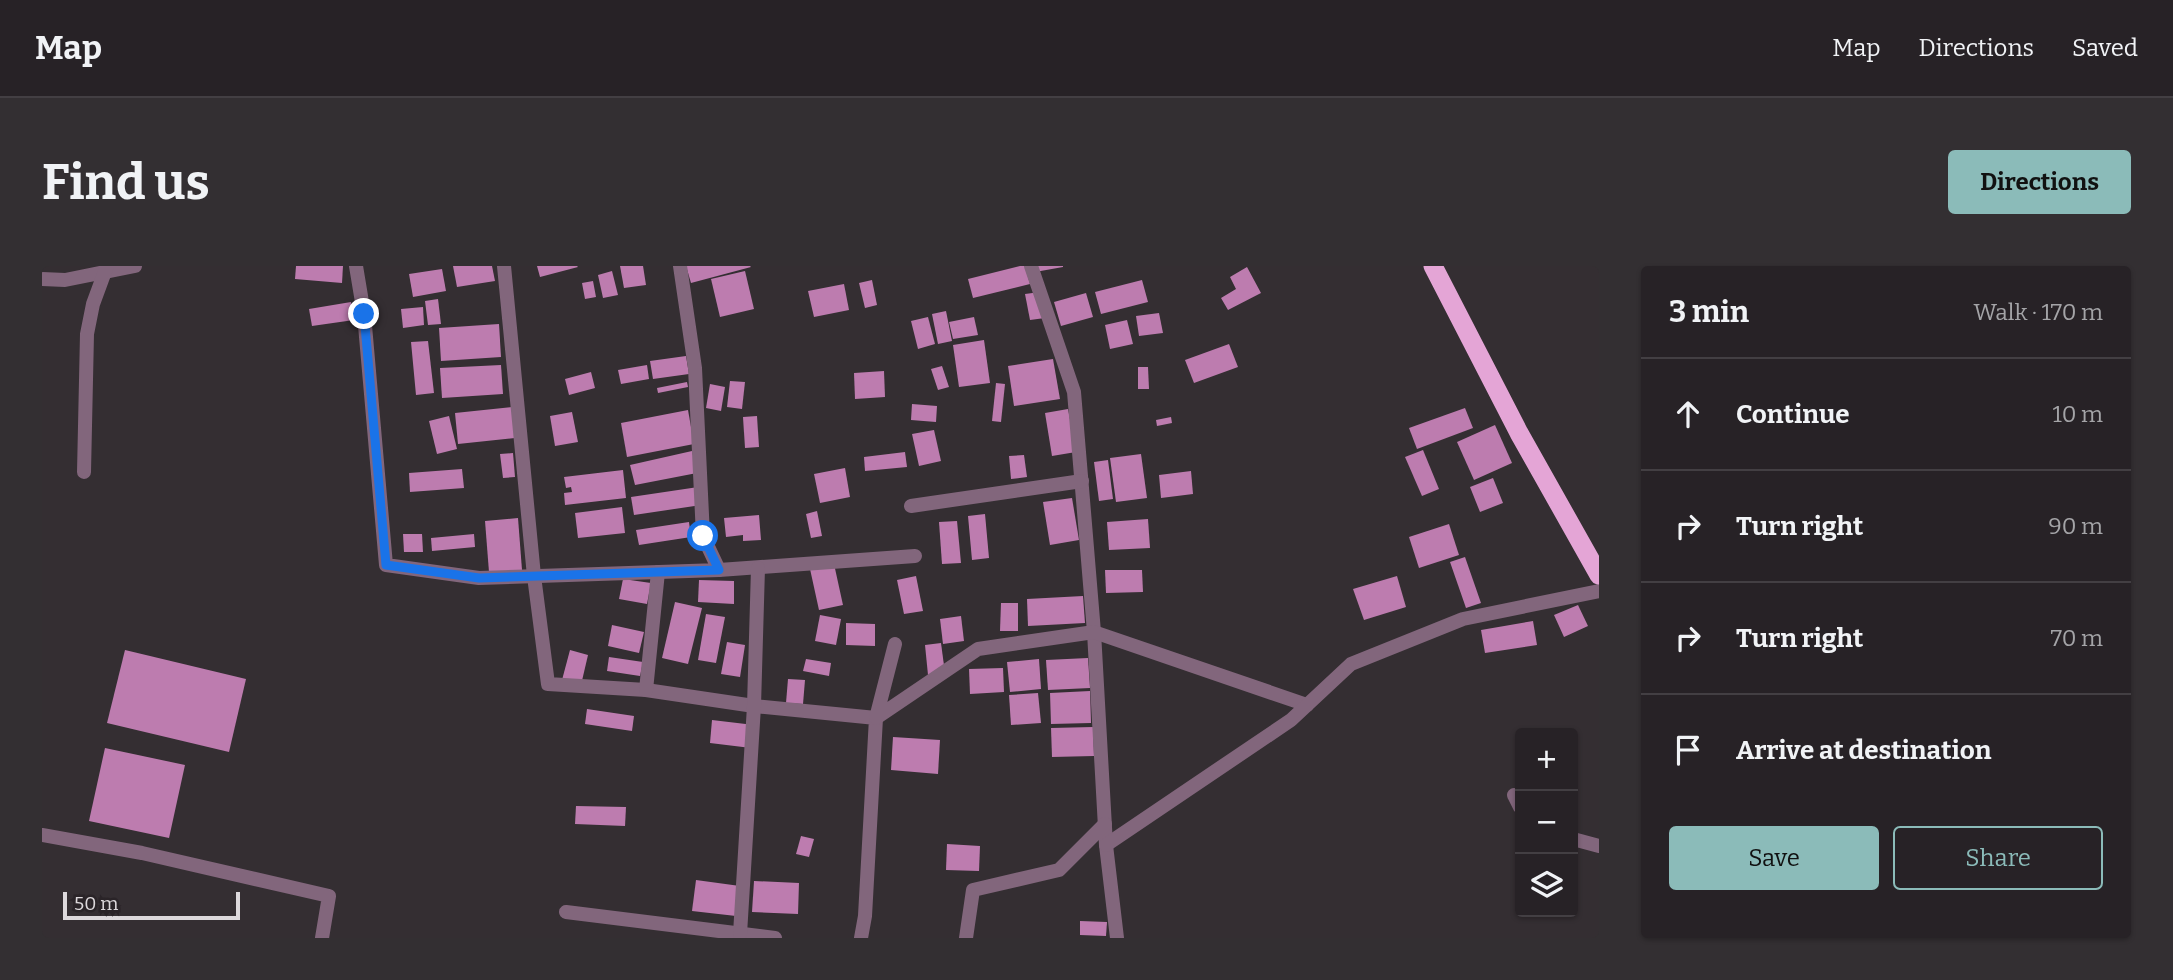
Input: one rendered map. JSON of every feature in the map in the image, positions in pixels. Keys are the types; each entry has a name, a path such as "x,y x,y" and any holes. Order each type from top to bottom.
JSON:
{"highway":[{"path":"1433,266 1519,433 1599,575"}],"street":[{"path":"42,279 65,280 107,269 135,266"},
{"path":"356,266 364,314 386,565 479,578 719,570 915,556"},
{"path":"504,266 534,576 548,684 646,690 754,706 876,718 978,649 1094,632 1307,705"},
{"path":"680,266 695,368 703,536 719,570"},
{"path":"1031,266 1074,392 1094,632 1106,845 1117,938"},
{"path":"84,472 88,334 93,304 107,269"},
{"path":"911,506 1082,481"},
{"path":"740,934 754,706 758,568"},
{"path":"646,690 657,572"},
{"path":"1106,845 1291,720 1350,664 1463,619 1599,591"},
{"path":"861,938 865,916 876,718 895,645"},
{"path":"966,938 973,890 1059,870 1105,824"},
{"path":"42,835 142,853 328,895 322,938"},
{"path":"1578,840 1599,846"},
{"path":"566,912 775,938"}],"building":[{"path":"296,266 343,266 342,283 295,279"},
{"path":"453,266 492,266 495,281 457,287"},
{"path":"537,266 577,266 578,267 540,277"},
{"path":"620,266 643,266 646,285 624,288"},
{"path":"686,266 750,266 751,267 691,283"},
{"path":"1025,266 1030,284 973,298 968,279"},
{"path":"1034,266 1063,266 1063,267 1035,272"},
{"path":"1247,267 1261,293 1228,310 1221,298 1236,289 1230,277"},
{"path":"442,269 446,291 413,297 409,274"},
{"path":"612,271 618,295 603,298 598,275"},
{"path":"745,271 754,309 720,317 711,279"},
{"path":"872,280 877,305 865,308 859,283"},
{"path":"1142,280 1148,302 1101,314 1095,292"},
{"path":"593,281 596,297 585,299 582,283"},
{"path":"844,284 849,310 814,317 808,291"},
{"path":"1040,292 1045,318 1030,320 1025,294"},
{"path":"1086,293 1093,317 1061,326 1054,302"},
{"path":"438,299 441,324 428,325 425,301"},
{"path":"351,302 354,320 312,326 309,309"},
{"path":"423,307 424,325 403,328 401,309"},
{"path":"946,311 952,341 938,344 932,314"},
{"path":"1159,313 1163,333 1139,336 1136,316"},
{"path":"928,317 935,344 918,349 911,321"},
{"path":"974,317 978,335 953,339 949,322"},
{"path":"1127,320 1133,344 1110,349 1105,325"},
{"path":"499,324 501,357 441,361 439,328"},
{"path":"984,340 990,383 959,387 953,345"},
{"path":"428,341 434,393 416,395 411,342"},
{"path":"1229,344 1238,367 1194,383 1185,360"},
{"path":"686,356 689,374 653,379 650,361"},
{"path":"1053,359 1060,399 1014,406 1008,366"},
{"path":"501,365 503,394 442,398 440,368"},
{"path":"647,365 649,379 621,384 618,370"},
{"path":"942,366 949,387 938,390 931,369"},
{"path":"1138,367 1148,367 1149,389 1138,389"},
{"path":"884,371 885,397 855,399 854,373"},
{"path":"591,372 595,388 569,395 565,379"},
{"path":"730,381 745,382 742,409 727,407"},
{"path":"687,382 688,387 658,393 657,388"},
{"path":"996,383 1005,384 1001,422 992,421"},
{"path":"710,384 725,387 721,411 706,408"},
{"path":"912,404 937,406 936,422 911,420"},
{"path":"512,407 515,438 458,444 455,413"},
{"path":"1465,408 1473,428 1417,449 1409,428"},
{"path":"1068,409 1076,452 1052,456 1045,413"},
{"path":"688,410 694,444 627,457 621,423"},
{"path":"572,412 578,442 555,446 550,416"},
{"path":"449,416 457,449 437,454 429,421"},
{"path":"757,416 759,447 745,448 743,417"},
{"path":"1171,417 1172,423 1157,426 1156,420"},
{"path":"1495,425 1512,463 1474,480 1457,442"},
{"path":"934,430 941,461 919,466 912,434"},
{"path":"1423,450 1439,489 1422,496 1405,457"},
{"path":"692,451 697,473 635,485 630,465"},
{"path":"905,452 907,467 865,471 864,457"},
{"path":"513,453 515,477 503,478 500,454"},
{"path":"1141,454 1147,498 1116,502 1110,458"},
{"path":"1024,455 1027,477 1011,479 1009,456"},
{"path":"1108,460 1113,499 1099,501 1094,462"},
{"path":"845,468 850,497 820,503 814,474"},
{"path":"462,469 464,488 410,492 409,473"},
{"path":"623,470 626,498 565,505 564,493 572,492 571,487 566,488 564,477"},
{"path":"1191,471 1193,494 1161,498 1159,475"},
{"path":"1493,478 1503,503 1480,512 1470,487"},
{"path":"705,486 708,504 634,515 631,497"},
{"path":"1072,498 1079,540 1050,545 1043,502"},
{"path":"622,507 625,533 578,538 575,513"},
{"path":"817,511 822,536 811,538 806,514"},
{"path":"985,514 989,558 972,560 968,516"},
{"path":"759,515 761,540 743,541 743,535 726,537 724,518"},
{"path":"518,518 522,570 489,572 485,521"},
{"path":"1148,519 1150,548 1109,550 1107,522"},
{"path":"957,521 961,563 942,564 939,522"},
{"path":"689,522 691,537 639,545 636,530"},
{"path":"1449,524 1459,555 1419,568 1409,537"},
{"path":"403,534 422,534 423,552 404,552"},
{"path":"474,534 475,547 432,551 431,538"},
{"path":"1465,557 1481,603 1466,608 1450,562"},
{"path":"834,564 843,605 819,610 810,569"},
{"path":"1105,570 1142,570 1143,592 1106,593"},
{"path":"916,576 923,611 904,614 897,580"},
{"path":"1397,576 1406,607 1364,620 1353,589"},
{"path":"623,579 651,583 647,604 619,599"},
{"path":"699,580 734,581 734,604 698,602"},
{"path":"1083,596 1085,623 1028,626 1027,599"},
{"path":"675,602 702,608 688,664 662,658"},
{"path":"1001,603 1018,603 1018,631 1000,631"},
{"path":"1578,605 1588,626 1564,637 1554,615"},
{"path":"706,614 725,617 716,663 698,660"},
{"path":"820,615 841,619 836,645 815,641"},
{"path":"961,616 964,641 943,644 940,619"},
{"path":"1533,621 1537,645 1485,653 1481,630"},
{"path":"846,623 875,624 875,646 846,645"},
{"path":"612,625 644,632 639,653 608,646"},
{"path":"727,642 745,645 740,677 721,674"},
{"path":"941,643 945,673 928,675 925,645"},
{"path":"125,650 246,679 229,752 107,723"},
{"path":"570,650 588,655 581,685 562,680"},
{"path":"609,657 643,662 640,676 607,671"},
{"path":"1088,658 1090,688 1048,690 1046,660"},
{"path":"806,659 831,663 829,676 803,671"},
{"path":"1039,659 1041,689 1010,692 1007,662"},
{"path":"1003,668 1004,692 970,694 969,669"},
{"path":"788,679 805,680 803,704 786,703"},
{"path":"1090,691 1091,723 1051,724 1050,693"},
{"path":"1038,693 1041,723 1011,725 1009,695"},
{"path":"587,709 634,716 632,731 585,724"},
{"path":"712,720 754,725 751,748 710,743"},
{"path":"1093,727 1094,756 1052,757 1051,728"},
{"path":"893,737 940,740 938,774 891,770"},
{"path":"105,748 185,765 169,838 89,821"},
{"path":"576,806 626,807 625,826 575,824"},
{"path":"801,836 814,839 809,857 796,854"},
{"path":"947,844 980,846 979,871 946,870"},
{"path":"696,880 740,886 736,916 692,911"},
{"path":"754,881 799,883 798,914 752,912"},
{"path":"1080,921 1107,922 1106,936 1080,935"}],"route":[{"path":"364,314 386,565 479,578 719,570 703,536"}]}
